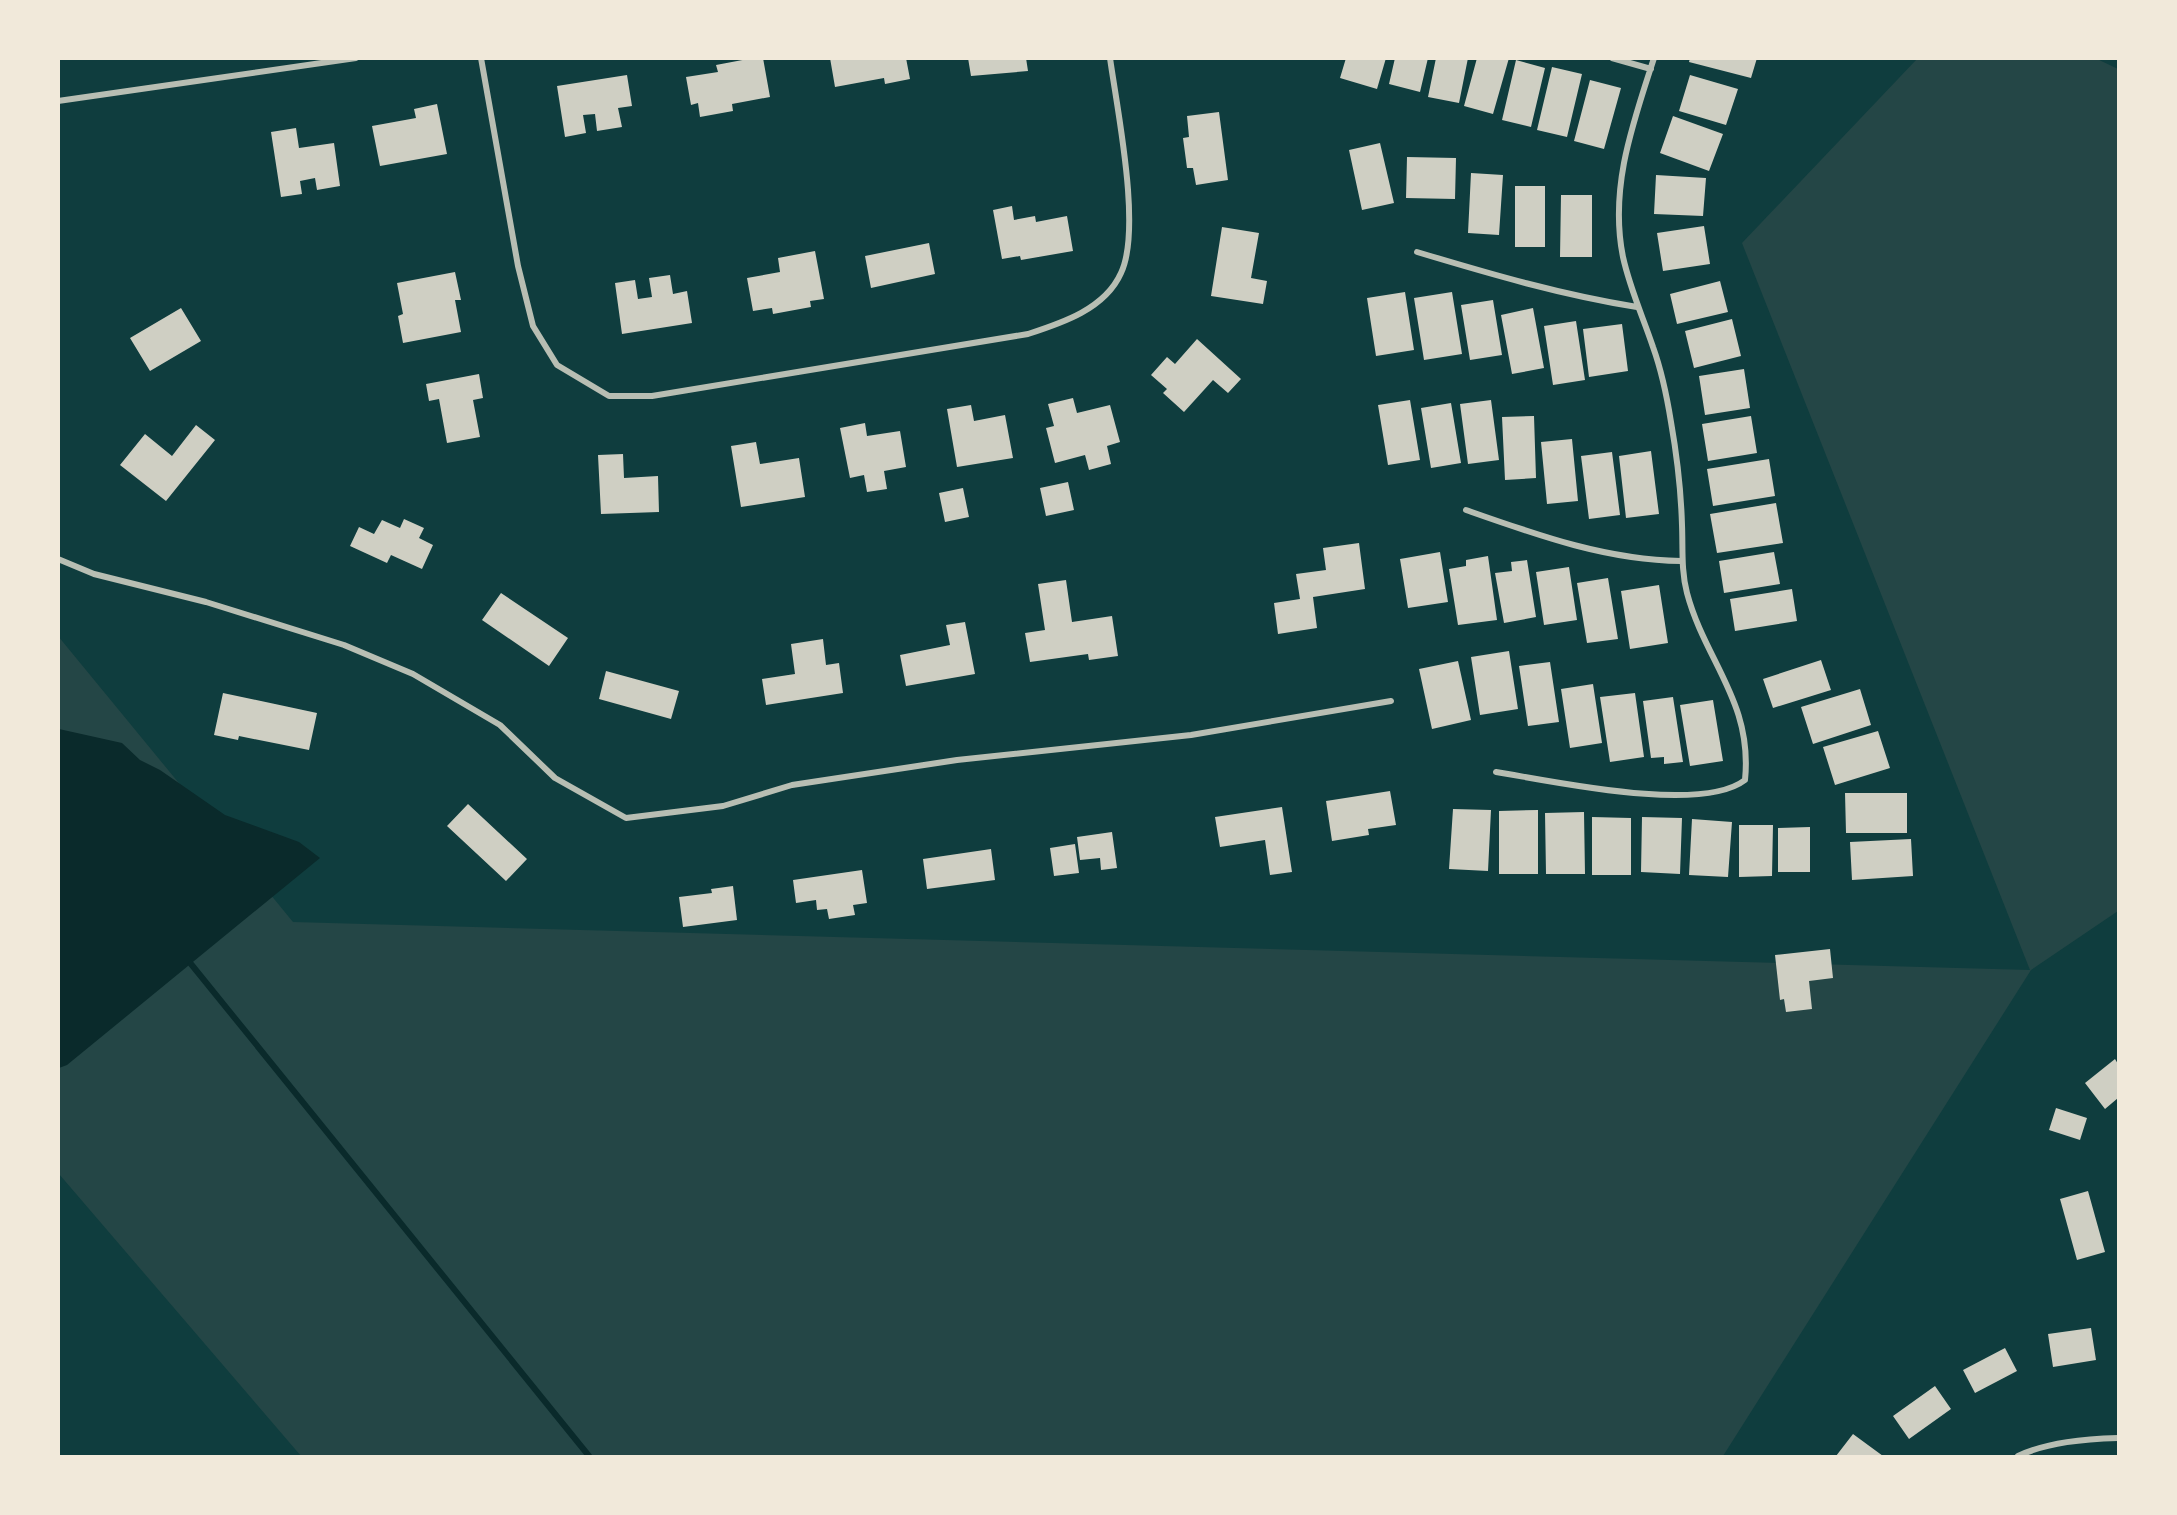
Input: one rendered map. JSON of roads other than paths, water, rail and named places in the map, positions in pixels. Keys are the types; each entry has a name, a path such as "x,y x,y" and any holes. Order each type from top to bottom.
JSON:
{"street":[{"path":"58,101 356,58"},
{"path":"481,58 519,266 533,326 557,365 609,396 652,396 1028,334 1080,314 1100,299 1121,275 1128,254 1128,192 1110,58"},
{"path":"1612,58 1651,69"},
{"path":"1496,772 1682,796 1723,792 1745,780 1747,763 1744,740 1734,698 1699,628 1688,594 1681,561 1682,527 1677,459 1667,395 1653,346 1637,308 1623,257 1618,209 1621,170 1654,58"},
{"path":"1417,252 1503,278 1586,299 1637,308"},
{"path":"1466,510 1546,538 1615,556 1681,561"},
{"path":"58,559 94,574 206,602 334,641 413,674 500,725 555,778 627,818 723,806 792,785 957,760 1191,735 1391,701"},
{"path":"2018,1456 2034,1449 2090,1439 2118,1438"}],"waterway":[{"path":"191,964 589,1456"}]}
